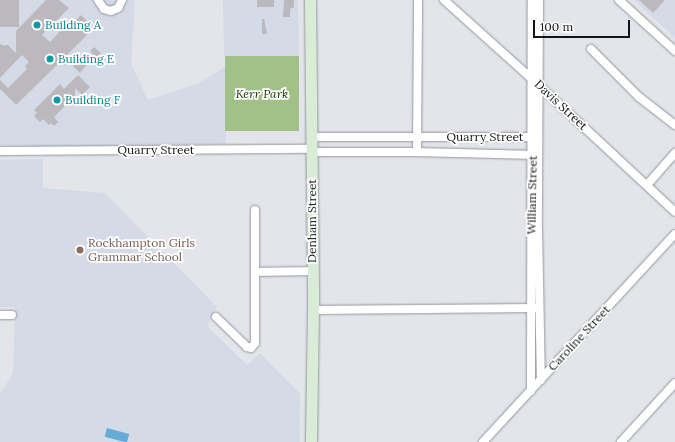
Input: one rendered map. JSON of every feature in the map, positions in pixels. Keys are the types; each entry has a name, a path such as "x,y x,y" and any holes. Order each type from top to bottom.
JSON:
{"street":[{"path":"98,0 101,7 111,11 118,8 122,0"},
{"name":"Denham Street","path":"310,0 313,310 311,442"},
{"path":"418,0 418,152"},
{"name":"Davis Street","path":"444,0 532,79 675,212"},
{"name":"William Street","path":"532,0 532,79 536,137"},
{"name":"William Street","path":"531,391 536,308 536,137 539,86 539,0"},
{"path":"619,0 675,51"},
{"path":"590,49 639,97 675,125"},
{"name":"Quarry Street","path":"311,137 536,137"},
{"name":"Quarry Street","path":"0,151 312,151 536,155"},
{"path":"646,185 675,154"},
{"path":"216,317 247,347 251,348 255,343 255,210"},
{"name":"Caroline Street","path":"484,442 675,234"},
{"path":"255,272 312,271"},
{"path":"313,310 536,308"},
{"name":"William Street","path":"536,308 541,380"},
{"path":"0,315 12,315"},
{"path":"621,442 675,382"}],"shaded area":[{"path":"0,0 135,0 131,64 148,100 199,83 225,67 226,144 121,145 84,147 0,145"},
{"path":"223,0 298,0 299,56 225,56"},
{"path":"634,0 675,0 675,38"},
{"name":"Rockhampton Girls Grammar School","path":"43,159 43,188 105,193 217,307 207,326 247,365 260,353 300,393 300,442 0,442 0,394 13,373 15,307 0,307 0,160"}],"green space":[{"name":"Kerr Park","path":"225,56 299,56 299,131 225,131"}],"water":[{"path":"107,428 129,434 127,442 105,437"}],"building":[{"path":"0,0 19,0 19,27 0,27"},
{"path":"46,0 59,0 69,8 42,35 50,42 65,26 68,28 81,15 94,28 65,57 69,61 65,65 61,61 16,105 0,89 0,80 8,88 27,69 25,66 29,62 22,55 0,78 0,44 4,46 8,45 16,53 16,31"},
{"path":"257,0 274,0 274,7 257,7"},
{"path":"284,0 294,0 294,7 290,9 290,17 283,17"},
{"path":"639,0 665,0 653,13"},
{"path":"262,19 264,19 267,34 262,34"},
{"path":"94,47 101,53 97,57 90,52"},
{"path":"82,57 88,63 80,73 73,66"},
{"name":"Building F","path":"78,75 90,87 82,95 75,88 75,100 70,105 68,103 54,117 58,122 54,126 51,123 49,125 43,119 40,122 34,116 37,113 34,110 60,84 64,89"}],"place":[{"name":"Building A","path":"37,25"},
{"name":"Building E","path":"50,59"},
{"name":"Building F","path":"57,100"},
{"name":"Rockhampton Girls Grammar School","path":"80,250"}]}
